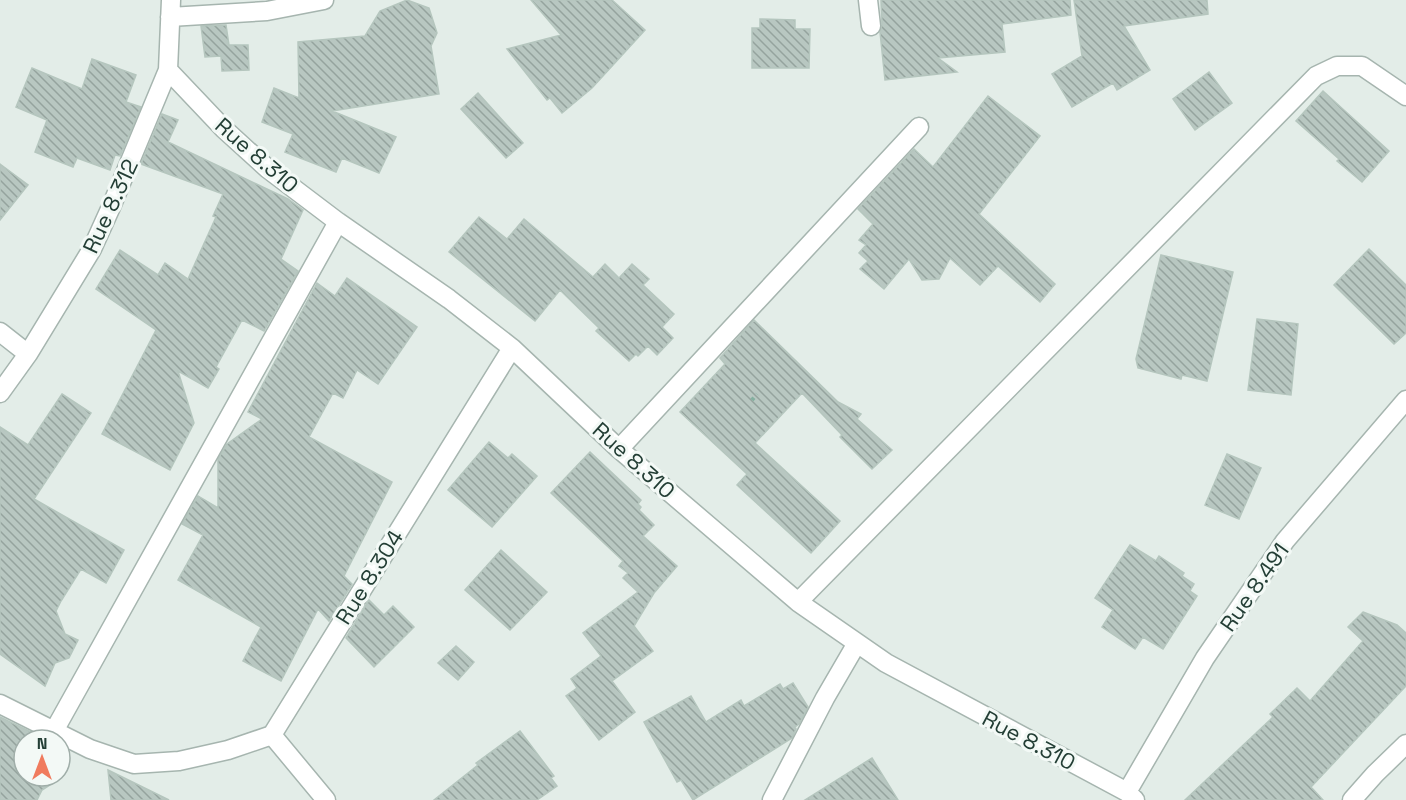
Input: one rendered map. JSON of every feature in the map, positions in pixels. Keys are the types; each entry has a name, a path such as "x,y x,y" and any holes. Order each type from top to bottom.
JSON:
{"street":[{"path":"170,8 267,11 324,0"},
{"path":"868,0 871,26"},
{"name":"Rue 8.312","path":"0,393 28,354 92,249 111,207 168,70 170,8"},
{"path":"798,602 1316,76 1337,66 1362,66 1406,96"},
{"name":"Rue 8.310","path":"168,70 241,145 268,169 338,222 449,299 512,348 619,449 798,602 886,663 1131,796"},
{"path":"619,449 919,127"},
{"path":"56,728 338,222"},
{"path":"0,332 28,354"},
{"name":"Rue 8.304","path":"272,735 512,348"},
{"name":"Rue 8.491","path":"1131,796 1205,658 1286,541 1406,400"},
{"path":"772,800 825,698 857,643"},
{"path":"0,704 48,728"},
{"path":"72,740 90,749 134,764 179,761 228,750 272,735 326,800"},
{"path":"1352,800 1406,744"}],"path":[{"path":"752,400 756,394"}],"building":[{"path":"407,0 429,8 437,33 431,46 439,94 332,111 396,137 379,173 342,158 336,172 285,152 293,134 262,122 274,88 299,98 298,42 365,36 380,11"},
{"path":"531,0 612,0 645,30 592,88 562,113 550,98 547,100 507,49 561,35"},
{"path":"881,0 1070,0 1071,15 1002,24 1005,52 938,58 957,72 885,80 880,32"},
{"path":"1074,0 1207,0 1208,14 1124,26 1150,70 1117,90 1113,83 1072,107 1052,74 1082,56"},
{"path":"760,19 795,20 795,29 810,29 809,68 752,68 752,28 760,28"},
{"path":"226,25 229,45 248,45 249,70 222,71 221,56 205,57 201,26"},
{"path":"92,59 136,75 126,102 141,107 120,156 115,155 110,170 77,158 73,167 35,152 47,120 16,107 32,68 82,89"},
{"path":"1209,72 1232,103 1195,130 1173,99"},
{"path":"1323,91 1389,151 1362,182 1296,121"},
{"path":"478,93 523,143 506,158 461,109"},
{"path":"988,96 1040,136 979,214 1055,284 1040,302 998,266 980,285 950,258 939,279 922,280 909,259 884,289 860,269 868,261 859,253 866,245 859,240 873,224 858,209 914,149 933,167"},
{"path":"162,114 178,120 168,142 288,199 303,210 281,259 298,271 264,331 242,320 216,367 219,369 208,388 178,371 194,423 170,470 102,434 156,330 96,289 120,250 158,275 165,263 188,279 216,217 213,216 223,194 141,164"},
{"path":"0,164 28,185 0,220"},
{"path":"479,217 507,239 524,219 593,277 605,264 619,278 632,264 649,279 643,285 674,314 662,327 673,338 657,355 648,346 629,361 596,331 599,328 560,290 535,321 449,252"},
{"path":"1369,249 1406,285 1406,333 1394,344 1334,285"},
{"path":"1161,255 1233,272 1207,381 1182,375 1181,379 1138,368 1136,359"},
{"path":"347,278 417,327 378,384 357,370 343,398 333,393 309,437 392,482 344,576 352,584 329,621 318,609 281,681 243,661 261,627 178,580 203,535 182,524 198,496 218,508 218,459 227,444 262,419 248,412 317,283 335,296"},
{"path":"1257,319 1298,324 1291,395 1248,390"},
{"path":"754,320 838,402 861,414 857,419 892,450 872,469 840,437 842,435 802,393 755,443 840,521 811,553 737,485 747,474 680,412 725,364 720,358"},
{"path":"62,394 91,413 34,499 124,550 106,583 81,569 61,601 56,611 65,634 78,640 69,658 55,663 45,686 0,654 0,427 28,445"},
{"path":"489,442 508,458 512,454 537,476 492,527 448,490"},
{"path":"590,452 641,500 638,504 641,507 639,510 654,525 643,536 677,566 654,593 634,626 653,651 612,681 635,712 599,740 566,696 577,688 571,679 601,656 583,633 638,592 623,578 628,573 619,566 623,561 551,493"},
{"path":"1227,454 1261,468 1239,519 1205,505"},
{"path":"1130,545 1156,561 1159,556 1184,573 1182,576 1194,584 1190,591 1197,596 1163,649 1143,637 1135,649 1102,627 1113,610 1095,598"},
{"path":"501,550 547,592 510,630 465,590"},
{"path":"369,600 384,615 393,606 414,627 374,667 346,638"},
{"path":"1363,612 1397,625 1406,633 1406,686 1311,787 1323,800 1185,800 1273,717 1270,714 1297,688 1310,701 1363,641 1348,627"},
{"path":"456,646 474,662 458,680 438,663"},
{"path":"793,683 808,707 795,727 792,738 693,800 681,780 677,782 644,722 691,696 706,722 741,700 744,706 780,684 783,689"},
{"path":"0,717 22,728 12,728 12,788 45,788 37,800 0,800"},
{"path":"520,731 554,776 551,778 557,786 537,800 434,800 478,765 476,763"},
{"path":"872,758 898,800 805,800"},
{"path":"108,770 169,800 111,800"}]}
